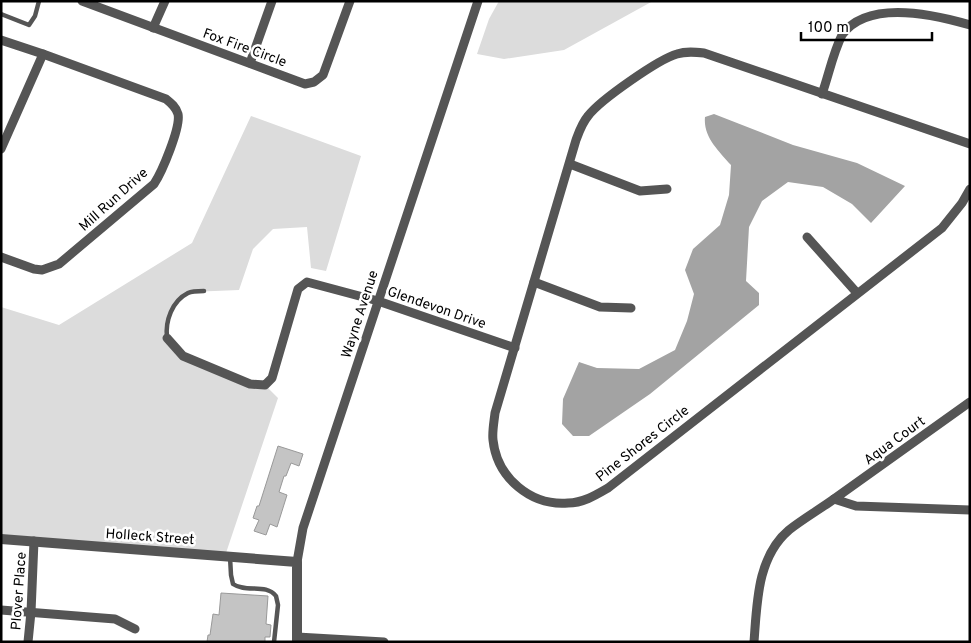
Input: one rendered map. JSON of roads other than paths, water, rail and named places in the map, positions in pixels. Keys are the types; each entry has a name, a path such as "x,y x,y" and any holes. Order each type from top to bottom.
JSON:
{"street":[{"name":"Fox Fire Circle","path":"82,1 304,84 314,82 323,75 350,1"},
{"path":"153,28 164,1"},
{"path":"250,63 272,1"},
{"name":"Wayne Avenue","path":"297,640 297,562 303,528 478,1"},
{"path":"970,26 902,4 891,3 874,6 855,16 842,34 822,94 970,144"},
{"name":"Mill Run Drive","path":"1,40 166,99 172,104 178,114 178,126 161,174 154,184 59,264 42,270 1,257"},
{"name":"Pine Shores Circle","path":"822,94 704,53 688,52 677,54 664,60 605,99 588,115 576,140 495,413 492,439 496,457 504,473 516,486 533,497 548,502 570,504 594,497 608,488 942,228 962,203 970,189"},
{"path":"1,149 43,54"},
{"path":"570,164 640,190 667,189"},
{"path":"807,237 857,294"},
{"name":"Glendevon Drive","path":"167,338 183,356 250,384 265,385 272,378 298,289 307,282 378,301 515,348"},
{"path":"534,282 600,307 631,308"},
{"name":"Aqua Court","path":"754,642 758,589 770,552 788,530 834,500 970,402"},
{"path":"834,500 856,506 970,510"},
{"name":"Holleck Street","path":"1,539 297,562"},
{"name":"Plover Place","path":"28,642 34,541"},
{"path":"1,610 115,619 134,628"},
{"path":"297,640 384,642"}],"lane":[{"path":"1,14 29,25 35,16 39,1"},
{"path":"167,338 166,330 171,312 177,301 190,292 204,291"},
{"path":"230,556 233,584 246,589 268,590 276,596 278,605 274,642"}]}
